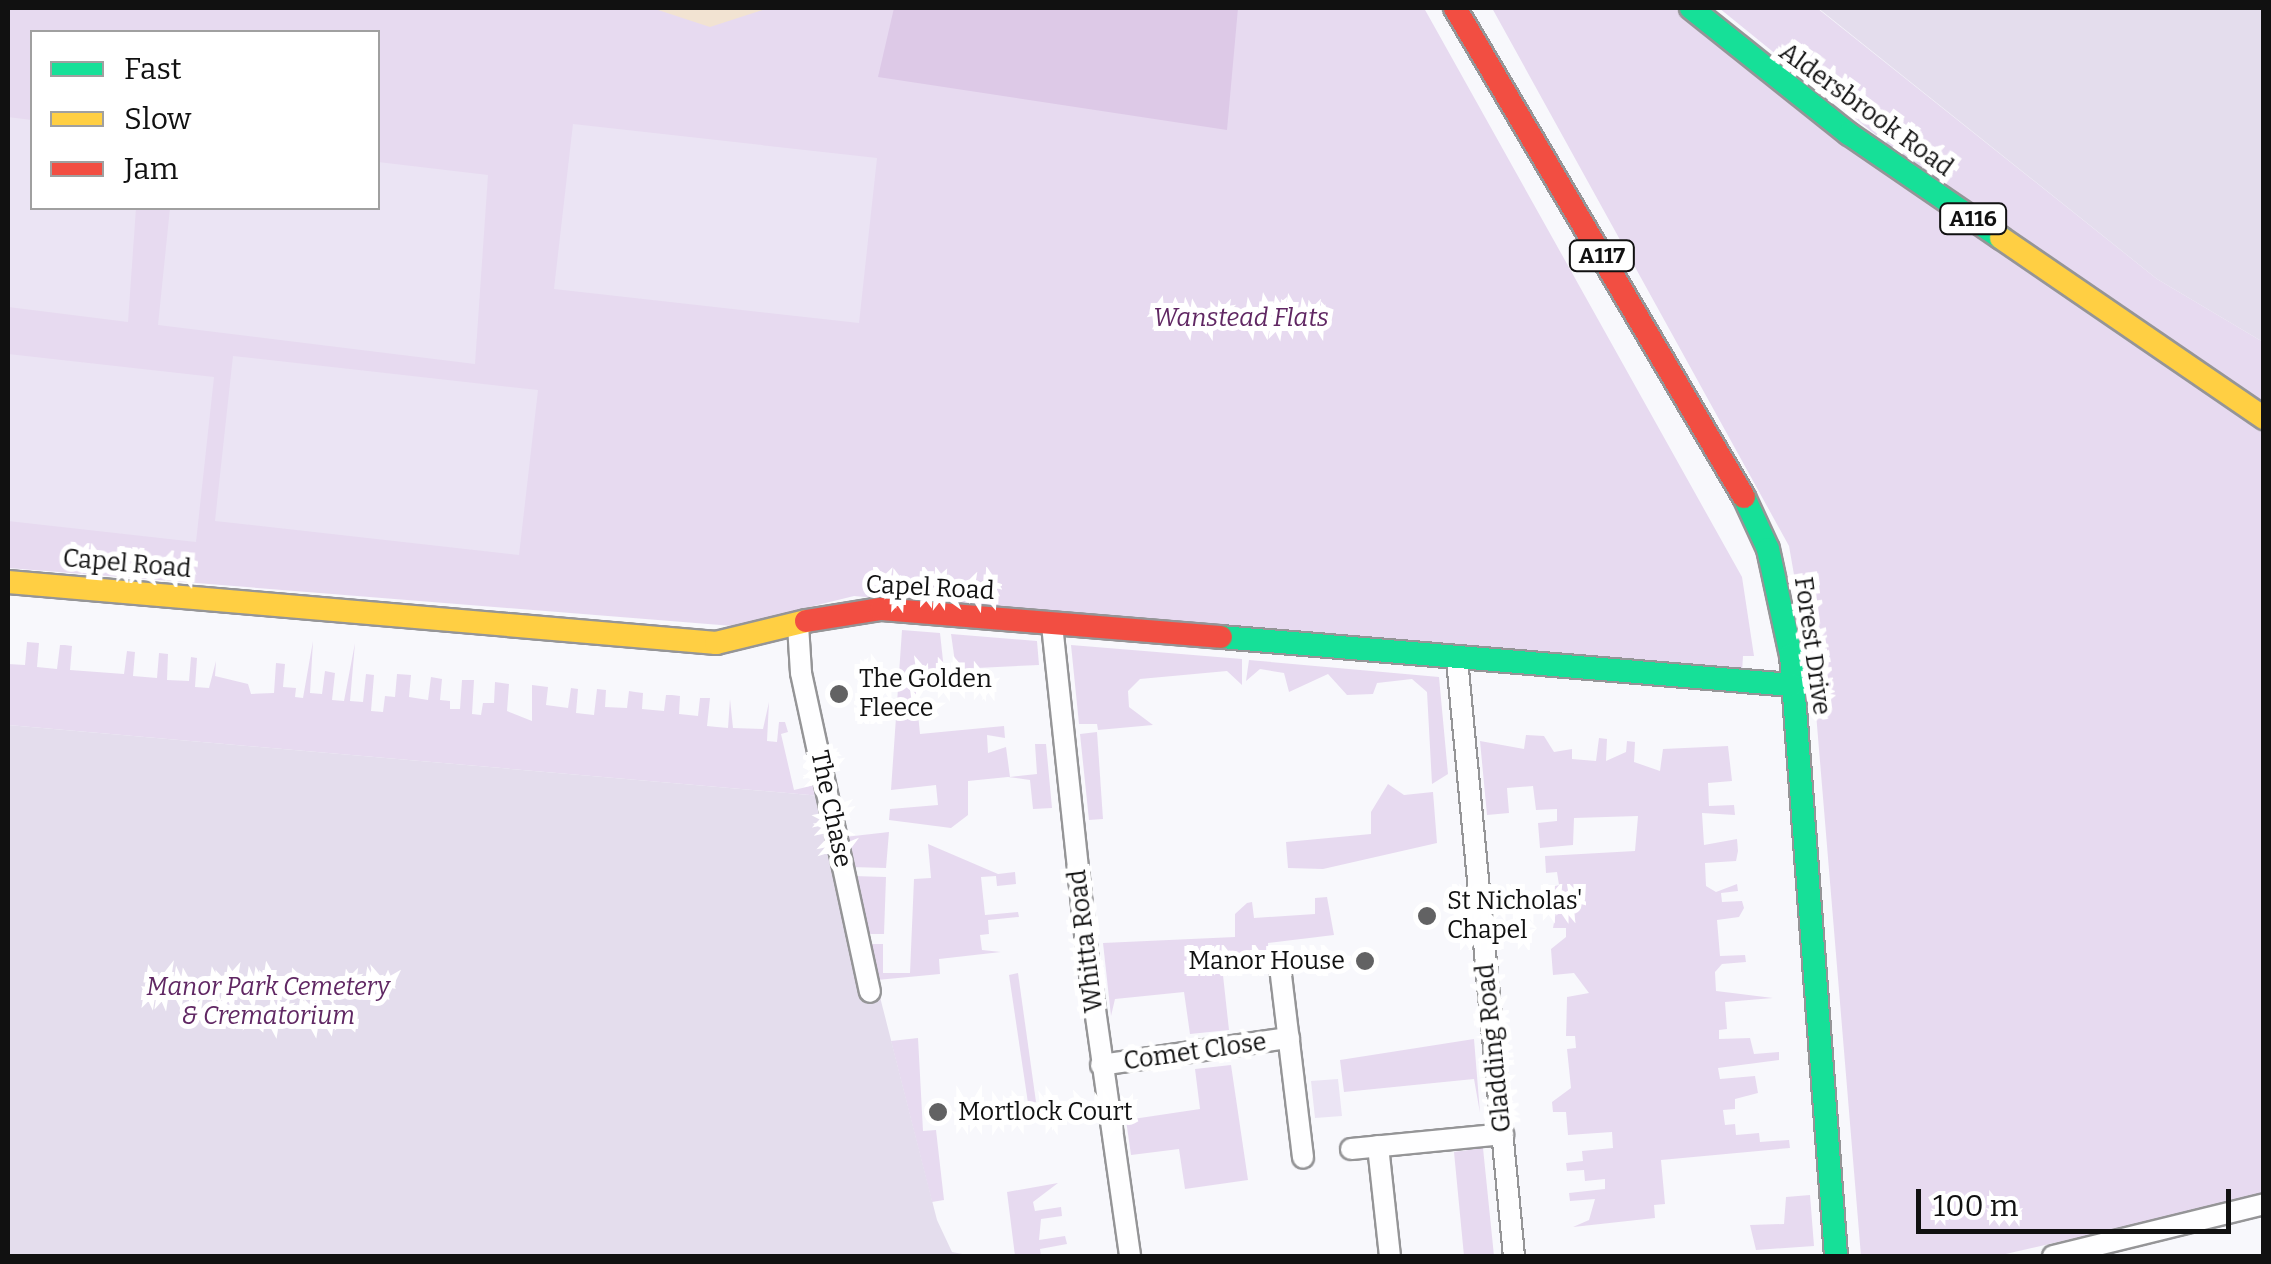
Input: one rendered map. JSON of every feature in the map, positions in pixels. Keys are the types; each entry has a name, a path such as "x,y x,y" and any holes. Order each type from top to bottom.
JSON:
{"main road":[{"name":"Forest Drive","path":"1455,8 1750,505 1777,577 1792,685 1836,1256"},
{"name":"Aldersbrook Road","path":"1691,8 1849,134 2264,418"},
{"name":"Capel Road","path":"8,582 716,642 881,609 1792,685"}],"street":[{"name":"The Chase","path":"798,625 801,672 870,992"},
{"name":"Whitta Road","path":"1052,625 1101,1065 1130,1256"},
{"name":"Gladding Road","path":"1457,660 1514,1256"},
{"name":"Comet Close","path":"1278,959 1304,1158"},
{"name":"Comet Close","path":"1101,1065 1289,1038"},
{"path":"1351,1150 1503,1134"},
{"path":"1378,1146 1390,1256"},
{"path":"2053,1256 2264,1204"}],"green space":[{"name":"Wanstead Flats","path":"8,8 1424,8 1742,577 1754,656 1743,656 1742,672 854,596 733,626 8,568"},
{"path":"1492,8 1681,8 2263,424 2263,1195 1997,1256 1861,1256 1814,689 1789,546"},
{"path":"1719,8 1817,8 2157,279 2263,342 2263,406 1882,140"},
{"path":"1818,8 2263,8 2263,342 2157,279"},
{"path":"902,630 940,633 944,670 914,674 920,734 1004,726 1005,738 987,735 988,753 1006,747 1010,777 1037,774 1035,744 1046,744 1052,808 1033,809 1030,780 1008,777 968,781 968,815 951,828 889,820 890,809 938,805 936,785 891,790"},
{"path":"951,634 1037,641 1039,665 956,669"},
{"path":"313,641 310,693 322,694 325,671 335,673 332,700 344,701 355,643 350,701 363,702 366,674 374,675 371,711 383,712 385,696 395,697 397,674 411,675 409,697 428,700 431,677 442,679 440,700 450,701 450,709 460,709 462,680 474,680 472,714 481,715 483,703 494,703 495,682 509,684 507,711 532,721 532,685 548,687 546,705 568,708 571,688 578,689 576,713 594,715 597,689 606,690 605,707 627,708 629,691 643,693 642,709 664,711 666,695 672,695 680,696 679,714 698,716 700,698 710,698 707,726 728,728 730,699 733,728 763,729 769,702 767,741 777,742 779,722 785,722 788,732 781,734 794,790 819,784 821,796 8,725 8,664 25,665 27,642 39,643 37,667 57,669 60,645 72,646 70,670 124,674 127,651 135,652 133,676 157,678 159,653 168,654 167,680 189,681 191,657 197,658 195,687 209,688 216,661 215,676 248,684 251,694 274,693 276,663 285,664 283,687 296,688 295,697 303,698"},
{"path":"1071,645 1242,659 1242,685 1227,671 1140,679 1128,691 1129,707 1153,725 1098,730 1097,724 1079,724"},
{"path":"1249,660 1439,677 1448,774 1432,784 1427,692 1412,679 1377,683 1373,694 1347,695 1328,674 1289,692 1284,673 1260,669 1246,681"},
{"name":"Manor Park Cemetery & Crematorium","path":"8,725 821,796 862,998 880,997 937,1220 952,1252 973,1256 8,1256"},
{"path":"1097,732 1103,819 1089,820 1080,734"},
{"path":"1526,735 1544,736 1554,752 1572,749 1572,759 1596,761 1599,738 1607,739 1606,761 1626,752 1627,741 1635,742 1634,762 1660,771 1663,749 1728,746 1732,781 1708,783 1709,806 1734,805 1735,815 1702,813 1704,845 1737,839 1738,851 1736,861 1705,863 1706,886 1716,892 1737,884 1738,891 1721,893 1722,902 1742,901 1744,908 1739,917 1717,920 1720,956 1745,955 1746,962 1722,964 1715,972 1716,991 1773,998 1725,1002 1727,1029 1719,1030 1719,1039 1750,1038 1754,1054 1779,1052 1779,1060 1718,1068 1720,1079 1755,1076 1758,1093 1735,1099 1735,1109 1723,1110 1725,1125 1735,1124 1736,1135 1759,1133 1760,1142 1789,1140 1790,1148 1661,1160 1665,1204 1654,1205 1655,1218 1573,1227 1589,1220 1595,1199 1570,1201 1569,1193 1605,1189 1605,1179 1585,1181 1584,1170 1567,1171 1566,1163 1583,1161 1582,1151 1613,1148 1612,1132 1568,1135 1566,1112 1553,1112 1552,1102 1571,1088 1567,1049 1576,1048 1575,1036 1566,1036 1567,997 1589,993 1574,973 1553,975 1551,949 1566,937 1566,928 1553,928 1556,912 1550,912 1548,894 1535,892 1559,885 1557,872 1546,873 1545,856 1635,851 1638,816 1574,818 1573,845 1540,848 1538,823 1557,821 1557,809 1536,810 1533,786 1507,788 1509,813 1487,815 1480,741 1524,749"},
{"path":"1388,784 1404,795 1433,792 1437,843 1323,869 1288,868 1286,842 1371,834 1371,812"},
{"path":"889,832 886,868 851,867 845,837"},
{"path":"928,844 998,874 1015,872 1016,884 997,886 996,876 981,877 985,915 1018,912 1019,917 988,920 989,934 980,935 982,950 1001,952 939,959 940,974 877,980 869,944 883,944 883,973 910,973 914,879 931,878"},
{"path":"853,876 886,877 884,934 867,934"},
{"path":"1327,897 1334,935 1268,943 1269,958 1221,957 1229,1030 1190,1034 1184,992 1115,999 1111,1016 1103,943 1235,937 1235,914 1247,903 1252,902 1254,918 1315,914 1315,898"},
{"path":"1018,973 1036,1102 1028,1103 1009,975"},
{"path":"918,1038 923,1131 936,1130 944,1200 932,1202 891,1041"},
{"path":"1474,1039 1480,1113 1474,1079 1344,1092 1340,1060"},
{"path":"1231,1065 1248,1180 1185,1189 1179,1149 1131,1155 1125,1113 1133,1119 1200,1109 1195,1069"},
{"path":"1483,1148 1494,1256 1464,1256 1454,1152"},
{"path":"1058,1183 1033,1202 1035,1211 1061,1207 1062,1216 1041,1219 1039,1240 1065,1236 1067,1244 1040,1249 1041,1256 1015,1256 1007,1192"},
{"path":"1810,1195 1814,1246 1756,1250 1750,1225 1784,1224 1786,1197"}],"shaded area":[{"path":"652,8 769,8 710,27"},
{"path":"894,8 1238,8 1227,130 878,77"},
{"path":"8,117 30,120 30,210 136,210 128,322 8,307"},
{"path":"573,124 877,158 859,323 554,289"},
{"path":"380,162 488,175 475,364 158,325 170,210 380,210"},
{"path":"8,354 214,377 196,542 8,521"},
{"path":"233,356 538,390 519,555 215,521"},
{"path":"1338,1079 1342,1116 1315,1118 1311,1081"}],"traffic: fast":[{"path":"1691,8 1849,134 2001,238"},
{"path":"1744,497 1768,549 1791,655 1836,1256"},
{"path":"1221,637 1792,685"}],"traffic: slow":[{"path":"2001,238 2264,418"},
{"path":"8,582 716,643 806,621"}],"traffic: jam":[{"path":"1455,8 1744,497"},
{"path":"806,621 881,609 1221,637"}],"place":[{"name":"The Golden Fleece","path":"839,694"},
{"name":"St Nicholas' Chapel","path":"1427,916"},
{"name":"Manor House","path":"1365,961"},
{"name":"Mortlock Court","path":"938,1112"}]}
